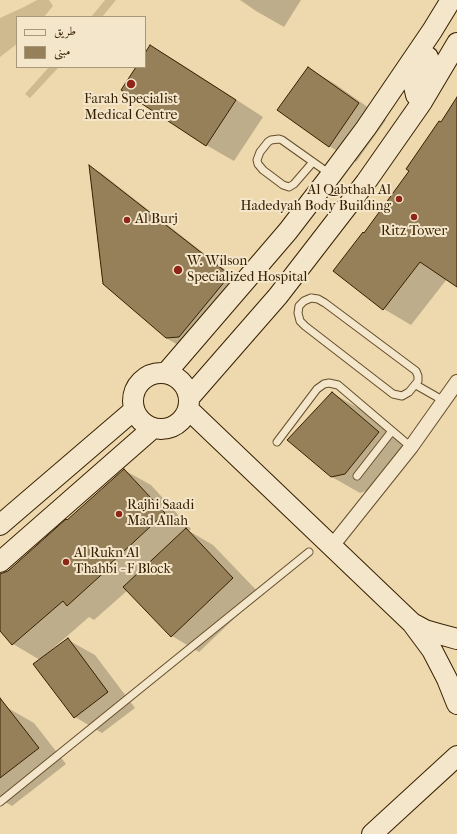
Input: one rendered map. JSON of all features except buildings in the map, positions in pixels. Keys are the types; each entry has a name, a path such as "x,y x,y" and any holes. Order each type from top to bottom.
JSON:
{"street":[{"path":"166,373 283,236 331,175 366,128 432,31 451,0"},
{"path":"422,102 416,95 414,86 416,77 434,46 432,31"},
{"path":"457,43 422,102 366,182 278,296 188,403 184,416 171,426 162,429 153,428 138,418 132,401 136,387 140,381 151,374 158,372 166,373 174,376 182,382 186,389 188,403 412,623 432,650 447,679 457,704"},
{"path":"332,546 411,447 457,382"},
{"path":"0,525 134,410"},
{"path":"0,562 153,428"},
{"path":"412,623 425,630 457,638"},
{"path":"372,834 457,756"}],"lane":[{"path":"312,162 294,184 289,187 263,170 258,164 257,160 260,152 268,142 279,139 331,175"},
{"path":"311,298 318,299 324,303 416,371 418,378 416,385 402,396 393,394 305,326 300,321 298,314 299,306 304,301 311,298"},
{"path":"277,442 317,389 324,384 329,383 338,385 411,447"},
{"path":"416,385 444,401"},
{"path":"357,476 392,431"},
{"path":"0,802 309,552"}],"shaded area":[{"path":"37,0 49,0 53,6 45,16 16,16 16,45 0,57 0,18"},
{"path":"105,0 116,0 103,16 92,16"},
{"path":"48,68 58,68 30,98 25,94"}],"place":[{"name":"Farah Specialist Medical Centre","path":"131,84"},
{"name":"Al Qabthah Al Hadedyah Body Building","path":"399,199"},
{"name":"Ritz Tower","path":"414,217"},
{"name":"Al Burj","path":"127,220"},
{"name":"W. Wilson Specialized Hospital","path":"178,270"},
{"name":"Rajhi Saadi Mad Allah","path":"119,514"},
{"name":"Al Rukn Al Thahbi - F Block","path":"66,562"}]}
